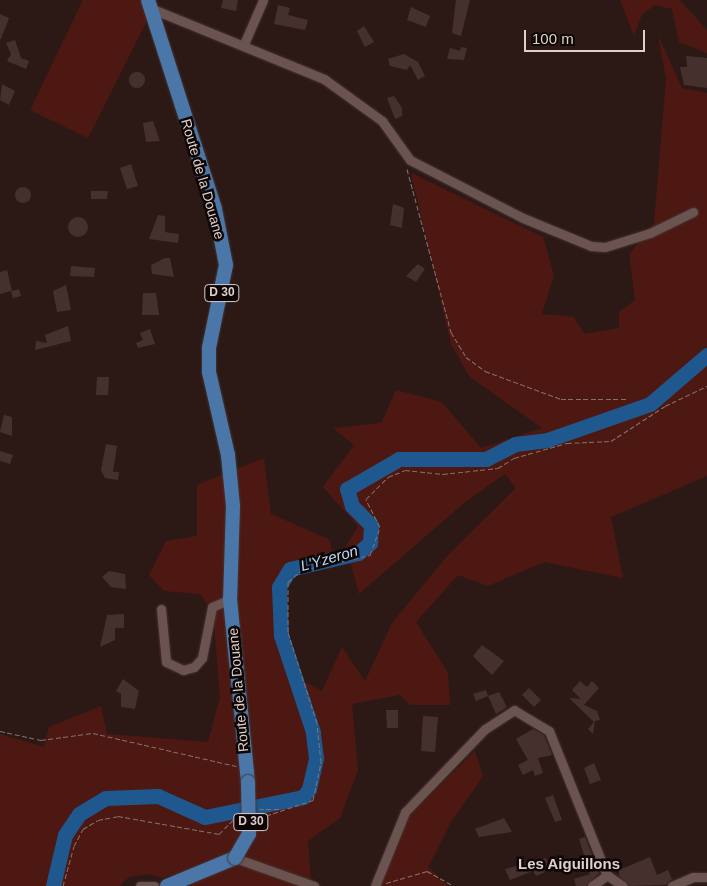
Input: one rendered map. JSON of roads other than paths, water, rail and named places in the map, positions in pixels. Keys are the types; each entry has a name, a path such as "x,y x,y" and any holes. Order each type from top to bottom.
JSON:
{"main road":[{"name":"Route de la Douane","path":"149,4 215,209 226,264 209,348 209,372 228,455 233,506 230,599 247,775 249,834 235,858"},
{"path":"167,886 235,858"}],"street":[{"path":"244,44 263,0"},
{"path":"149,4 244,44 343,90 382,121 404,156 523,218 591,246 605,247 650,233 694,212"},
{"name":"Route de la Douane","path":"161,609 166,662 183,670 194,667 202,658 212,606 230,599"},
{"path":"380,885 405,812 485,729 514,710 549,731 607,875 623,886"},
{"path":"235,858 314,886"},
{"path":"592,886 607,875"},
{"path":"672,886 693,877 707,877"},
{"path":"140,886 154,886"}],"waterway":[{"name":"L'Yzeron","path":"53,886 65,835 79,814 106,798 158,796 205,817 303,797 309,789 316,758 313,732 281,635 279,587 290,569 358,553 370,543 371,525 352,506 347,489 399,459 486,459 515,444 547,440 650,404 707,355"}],"district":[{"name":"Les Aiguillons","path":"569,864"}]}
